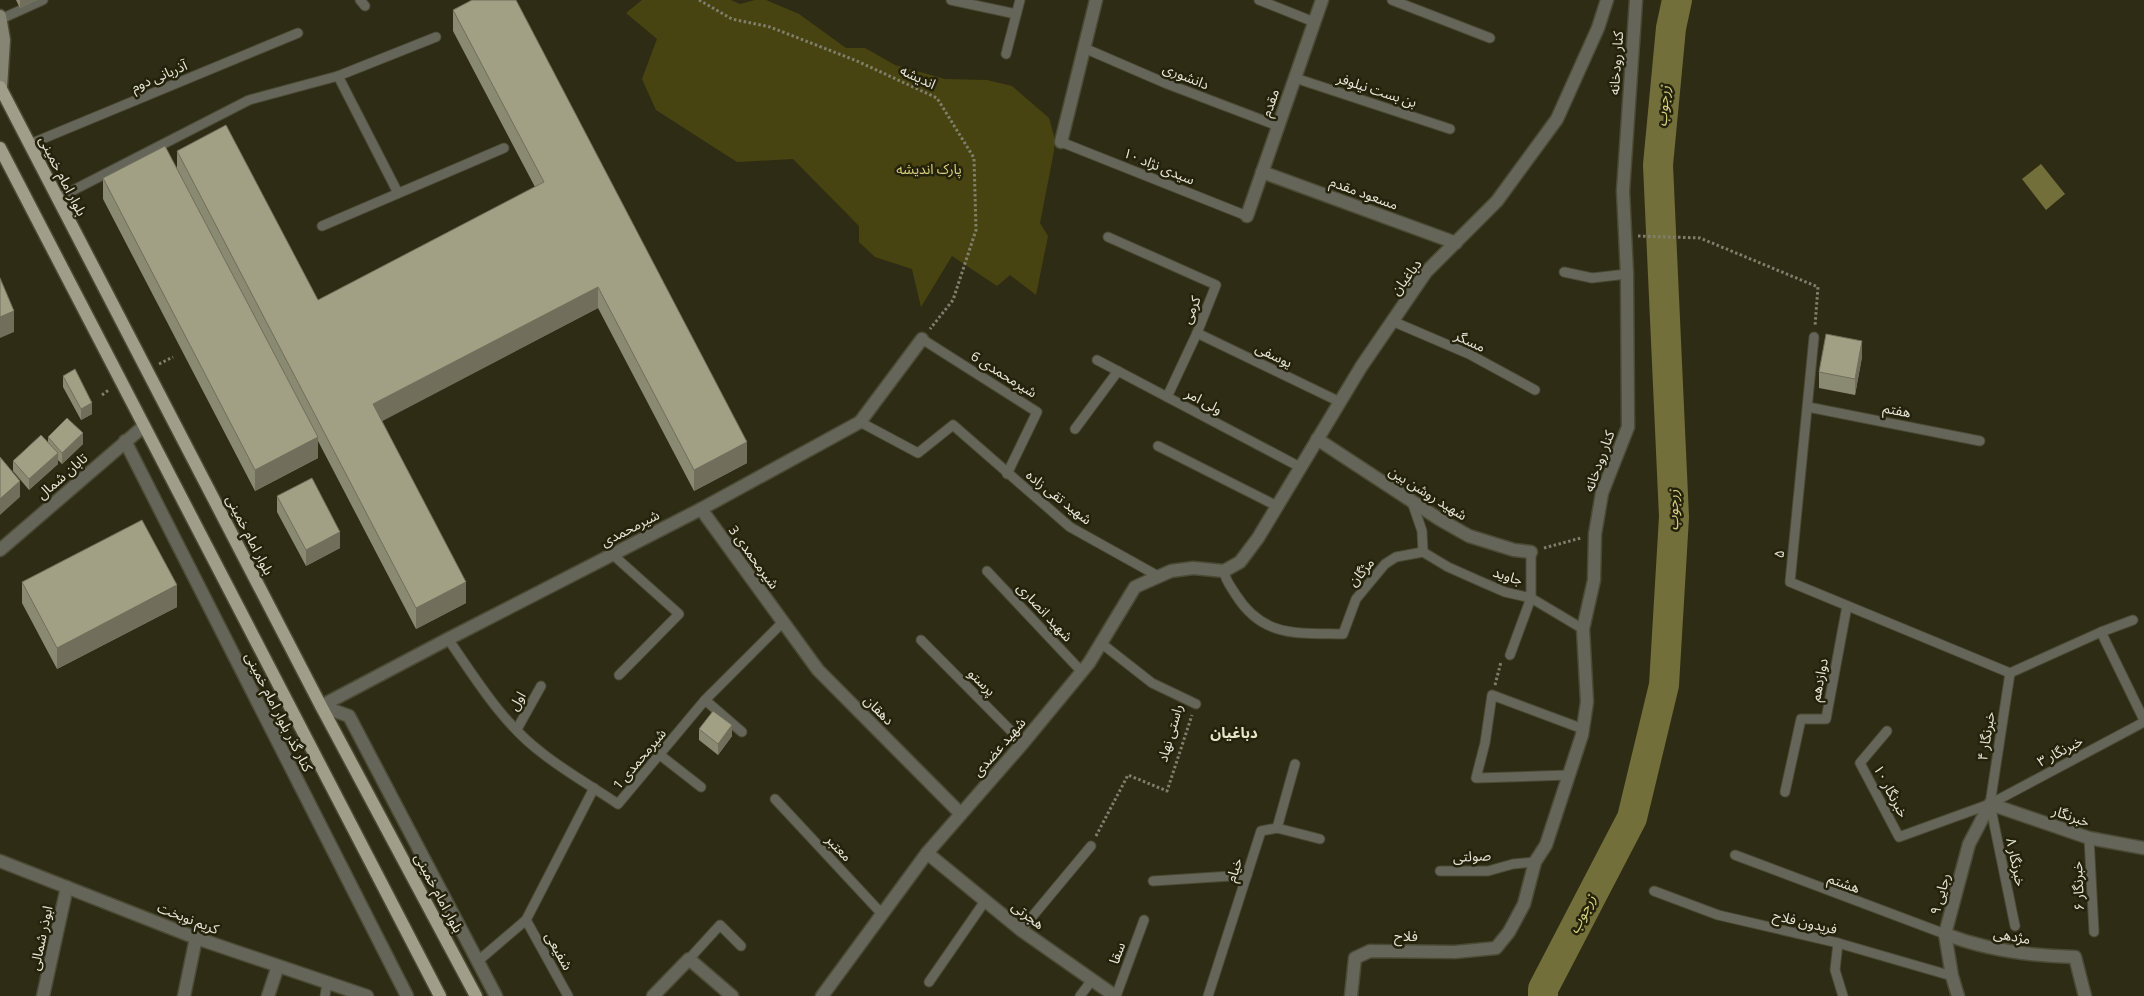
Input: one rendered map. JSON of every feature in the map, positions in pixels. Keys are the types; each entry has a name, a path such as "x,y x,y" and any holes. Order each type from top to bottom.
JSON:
{"main road":[{"path":"0,87 4,40 1,17"},
{"name":"بلوار امام خمینی","path":"0,87 321,706 476,996"},
{"path":"0,148 440,996"}],"street":[{"path":"1061,142 1096,0"},
{"name":"مقدم","path":"1247,216 1322,0"},
{"name":"دباغیان","path":"1224,571 1240,562 1258,538 1316,439 1426,272 1497,201 1557,118 1598,28 1607,0"},
{"name":"کنار رودخانه","path":"1496,948 1509,932 1524,904 1535,862 1546,845 1570,775 1583,729 1587,702 1583,629 1594,580 1595,534 1602,493 1628,427 1627,274 1623,192 1636,0"},
{"name":"مسعود مقدم","path":"1262,172 1456,242"},
{"name":"شیرمحمدی","path":"321,706 701,509 860,422 871,410 922,339"},
{"name":"تابان شمال","path":"0,550 144,426"},
{"name":"شهید روشن بین","path":"1316,439 1439,519 1469,536 1514,550 1531,552"},
{"name":"کنار گذر بلوار امام خمینی","path":"125,441 407,996"},
{"name":"شیرمحمدی 3","path":"701,509 783,622"},
{"name":"شهید عضدی","path":"822,996 927,853 1082,672 1135,587 1171,571 1193,568 1224,571"},
{"name":"دهقان","path":"783,622 818,670 961,814"},
{"path":"321,706 349,716 496,996"},
{"name":"خبرنگار","path":"1990,804 2089,838 2144,848"},
{"name":"رجایی ۹","path":"1958,996 1952,976 1945,934 1970,844 1990,804"},
{"name":"هجرتی","path":"927,853 1021,930 1115,996"},
{"name":"کریم نوبخت","path":"0,861 196,938 368,996"},
{"name":"ابوذر شمالی","path":"43,996 68,887"},
{"name":"مژدهی","path":"1945,934 1979,946 2042,956 2075,957 2085,996"},
{"path":"184,996 196,938"},
{"name":"فلاح","path":"1351,996 1355,958 1370,951 1455,952 1496,948"},
{"path":"653,996 689,959 732,996"},
{"path":"268,996 278,966"}],"lane":[{"path":"1,17 43,0"},
{"path":"951,0 1016,14"},
{"path":"1006,54 1020,0"},
{"path":"1258,0 1314,22"},
{"path":"1392,0 1490,38"},
{"name":"آذربانی دوم","path":"30,144 298,33"},
{"path":"58,198 249,100 338,76 436,37"},
{"name":"دانشوری","path":"1084,48 1165,83 1278,126"},
{"path":"338,76 398,193"},
{"name":"بن بست نیلوفر","path":"1295,78 1450,129"},
{"name":"سیدی نژاد ۱۰","path":"1061,142 1247,216"},
{"path":"322,226 504,148"},
{"name":"کرمی","path":"1108,237 1216,285 1197,333 1167,397"},
{"path":"1564,272 1592,278 1627,274"},
{"name":"مسگر","path":"1392,321 1469,354 1535,390"},
{"name":"یوسفی","path":"1197,333 1340,402"},
{"name":"۵","path":"1814,336 1790,582 2010,673"},
{"name":"شیرمحمدی 6","path":"922,339 1037,412 1007,474"},
{"name":"ولی امر","path":"1097,360 1300,467"},
{"path":"1075,429 1118,371"},
{"name":"هفتم","path":"1808,407 1980,441"},
{"name":"شهید تقی زاده","path":"860,422 918,454 953,425 1070,527 1158,576"},
{"path":"1158,446 1277,506"},
{"path":"1411,499 1422,531 1423,552"},
{"name":"جاوید","path":"1423,552 1448,567 1505,592 1531,598 1583,629"},
{"name":"مژگان","path":"1224,571 1224,578 1243,607 1264,625 1295,633 1343,634 1356,599 1385,564 1396,557 1423,552"},
{"path":"1510,655 1531,598 1531,552"},
{"path":"612,554 679,614 619,674"},
{"name":"شهید انصاری","path":"987,571 1082,672"},
{"name":"دوازدهم","path":"1785,792 1800,718 1826,719 1847,606"},
{"path":"2010,673 2101,632 2133,620"},
{"name":"شیرمحمدی 1","path":"448,639 497,709 541,753 618,804 706,700 783,622"},
{"name":"خبرنگار ۳","path":"1990,804 2144,721 2101,632"},
{"name":"پرستو","path":"921,640 1023,743"},
{"name":"راستی نهاد","path":"1101,643 1152,683 1179,698 1196,704"},
{"name":"خبرنگار ۴","path":"1990,804 2010,673"},
{"name":"اول","path":"517,729 541,686"},
{"path":"1570,775 1476,778 1485,743 1492,695 1583,729"},
{"path":"706,700 742,732"},
{"name":"خبرنگار ۱۰","path":"1887,731 1860,763 1899,837 1990,804"},
{"path":"660,755 701,787"},
{"path":"1295,764 1278,828 1320,839"},
{"path":"478,961 526,920 594,788"},
{"name":"معتبر","path":"775,799 882,914"},
{"name":"خبرنگار ۸","path":"1990,804 2015,926"},
{"name":"خیام","path":"1208,996 1261,831 1278,828"},
{"name":"خبرنگار ۶","path":"2089,838 2094,932"},
{"path":"1021,930 1091,846"},
{"name":"هشتم","path":"1734,855 1945,934"},
{"name":"صولتی","path":"1440,871 1488,871 1513,864 1535,862"},
{"path":"1153,881 1247,875"},
{"name":"فریدون فلاح","path":"1654,891 1718,915 1838,944 1952,976"},
{"path":"929,982 985,901"},
{"name":"شفیعی","path":"526,920 568,996"},
{"name":"سقا","path":"1115,996 1144,920"},
{"path":"689,959 720,925 741,946"},
{"path":"1838,944 1835,970 1843,996"},
{"path":"1080,996 1092,980"},
{"path":"325,996 328,983"}],"path":[{"name":"اندیشه","path":"699,0 732,19 770,27 831,51 937,98 974,158 976,230 953,300 922,339"},
{"path":"1636,236 1700,238 1818,287 1814,336"},
{"path":"1531,552 1595,534"},
{"path":"1492,695 1501,661 1510,655"},
{"name":"راستی نهاد","path":"1091,846 1128,775 1167,791 1196,704"}],"green space":[{"name":"پارک اندیشه","path":"642,0 731,0 740,4 755,0 766,0 799,14 846,48 865,48 895,65 945,79 987,80 1012,86 1049,118 1054,136 1054,151 1040,223 1048,236 1036,295 1010,275 997,286 952,256 921,307 912,269 875,257 859,242 859,226 793,159 737,162 656,110 642,79 657,39 626,13"}],"shaded area":[{"path":"2041,164 2065,194 2046,210 2022,179"}],"building":[{"path":"472,0 516,0 747,442 694,470 598,287 373,404 466,582 416,608 177,151 226,125 318,300 544,182 453,10"},
{"path":"165,146 318,437 255,470 103,178"},
{"path":"0,278 14,311 0,317"},
{"path":"1826,334 1862,341 1855,379 1819,372"},
{"path":"75,369 92,403 81,409 63,376"},
{"path":"67,418 83,433 62,453 48,437"},
{"path":"41,435 58,453 29,479 13,461"},
{"path":"0,457 20,481 0,499"},
{"path":"312,478 340,532 306,550 277,496"},
{"path":"142,520 177,585 57,648 22,582"},
{"path":"713,711 732,725 718,744 699,729"}],"waterway":[{"name":"زرجوب","path":"1543,996 1543,989 1632,818 1664,685 1674,517 1658,165 1671,28 1677,0"}],"district":[{"name":"دباغیان","path":"1234,733"}]}
